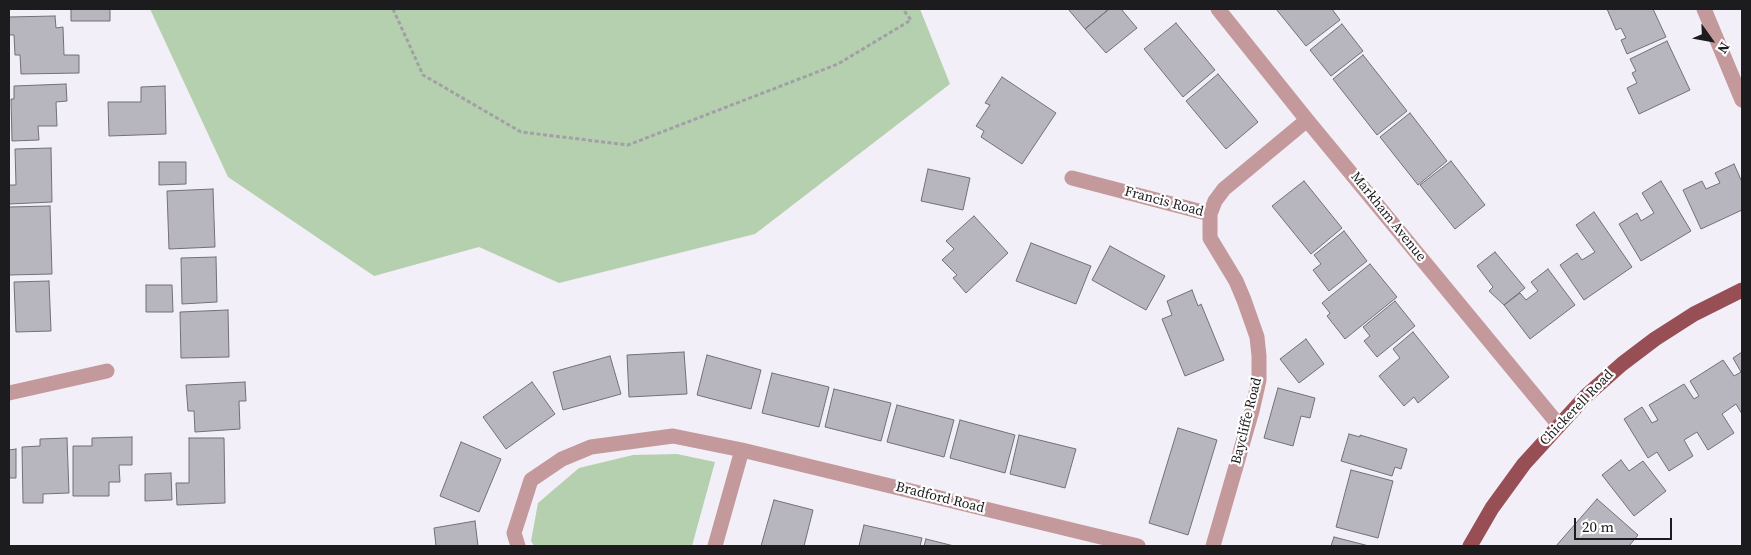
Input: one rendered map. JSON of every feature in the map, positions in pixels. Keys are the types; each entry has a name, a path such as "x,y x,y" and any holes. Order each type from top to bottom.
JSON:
{"main road":[{"name":"Chickerell Road","path":"1470,546 1497,500 1524,464 1587,394 1655,339 1694,314 1742,290"}],"street":[{"name":"Markham Avenue","path":"1218,9 1307,120 1558,424"},
{"path":"1704,9 1742,100"},
{"name":"Francis Road","path":"1072,178 1210,214 1215,201 1224,189 1307,120"},
{"name":"Baycliffe Road","path":"1210,214 1210,238 1236,281 1257,337 1260,356 1259,380 1252,411 1213,546"},
{"path":"9,393 107,370"},
{"name":"Bradford Road","path":"518,546 514,533 531,480 562,459 592,447 673,436 742,450 1138,546"},
{"path":"715,546 742,450"}],"path":[{"path":"393,9 423,75 521,132 628,145 838,64 911,20 904,9"}],"green space":[{"path":"150,9 920,9 950,84 755,234 559,283 479,247 374,276 228,177"},
{"path":"677,454 715,462 692,546 534,546 531,541 538,503 579,468 633,455"}],"building":[{"path":"71,9 110,9 110,21 71,21"},
{"path":"1068,9 1109,9 1085,29"},
{"path":"1109,9 1121,9 1137,28 1106,53 1085,29"},
{"path":"1276,9 1332,9 1340,20 1306,46"},
{"path":"1607,9 1653,9 1666,37 1627,54 1621,40 1626,38 1621,28 1616,30"},
{"path":"55,16 56,28 63,27 64,55 79,55 79,73 21,74 20,55 15,55 14,35 9,35 9,17"},
{"path":"1176,23 1215,70 1183,97 1144,49"},
{"path":"1342,24 1363,51 1331,76 1310,50"},
{"path":"1667,41 1690,90 1639,114 1627,88 1637,83 1632,73 1636,71 1630,59"},
{"path":"1363,55 1407,111 1377,135 1333,79"},
{"path":"1218,74 1258,122 1226,149 1186,101"},
{"path":"1002,77 1056,113 1022,164 981,137 984,131 976,126 990,105 985,103"},
{"path":"66,84 67,101 56,102 57,126 38,126 39,140 12,141 11,99 14,99 14,86"},
{"path":"165,86 166,134 109,136 108,102 141,102 141,87"},
{"path":"1410,113 1447,161 1418,185 1380,137"},
{"path":"51,148 52,202 9,204 9,185 16,185 15,149"},
{"path":"1451,161 1485,205 1455,229 1420,185"},
{"path":"159,162 186,162 186,184 159,185"},
{"path":"1734,164 1742,182 1742,210 1701,229 1683,190 1702,181 1706,189 1720,183 1715,173"},
{"path":"928,169 970,178 963,210 921,201"},
{"path":"1304,181 1342,228 1311,254 1272,206"},
{"path":"1661,181 1691,231 1641,261 1619,224 1637,213 1641,221 1654,213 1642,193"},
{"path":"213,189 215,247 169,249 167,191"},
{"path":"50,206 52,274 9,275 9,207"},
{"path":"1594,212 1632,267 1584,300 1560,265 1577,253 1582,260 1595,252 1576,225"},
{"path":"974,216 1008,253 966,293 953,278 957,275 942,260 954,249 946,241"},
{"path":"1344,231 1367,261 1329,291 1313,270 1321,264 1314,255"},
{"path":"1031,243 1091,266 1076,304 1016,281"},
{"path":"1110,246 1165,276 1146,310 1092,280"},
{"path":"1495,252 1525,288 1504,305 1489,291 1493,287 1477,266"},
{"path":"216,257 217,302 182,304 181,258"},
{"path":"1370,264 1397,297 1345,339 1327,316 1330,313 1322,303"},
{"path":"1548,269 1575,305 1530,339 1504,305 1520,293 1526,300 1538,291 1531,282"},
{"path":"49,281 51,331 16,332 14,282"},
{"path":"146,285 172,285 173,312 146,312"},
{"path":"1192,290 1198,306 1201,304 1224,360 1185,376 1162,319 1172,315 1167,301"},
{"path":"1395,301 1415,326 1377,357 1364,341 1370,336 1363,327"},
{"path":"228,310 229,357 181,358 180,312"},
{"path":"1413,332 1449,377 1418,403 1414,397 1404,406 1379,376 1400,358 1393,349"},
{"path":"1306,339 1324,364 1299,383 1280,359"},
{"path":"684,352 687,394 629,397 627,355"},
{"path":"1742,352 1742,414 1736,404 1722,414 1734,433 1708,450 1697,432 1684,440 1693,456 1669,471 1657,452 1648,458 1624,419 1642,407 1652,423 1658,420 1649,405 1684,384 1694,399 1699,396 1690,381 1723,360 1734,376 1741,372 1733,358"},
{"path":"707,355 761,370 751,409 697,395"},
{"path":"610,356 621,394 563,410 553,372"},
{"path":"772,373 829,387 819,427 762,413"},
{"path":"245,382 246,401 239,401 240,429 195,432 194,411 188,411 186,385"},
{"path":"532,382 555,414 506,449 483,417"},
{"path":"1278,388 1315,398 1310,418 1301,416 1293,446 1264,438"},
{"path":"834,389 891,403 881,441 825,427"},
{"path":"897,405 954,420 944,457 887,442"},
{"path":"960,420 1015,435 1005,473 950,458"},
{"path":"1178,428 1217,440 1188,535 1149,523"},
{"path":"1349,434 1360,437 1360,435 1407,449 1401,469 1395,467 1392,476 1341,461"},
{"path":"1019,435 1076,449 1065,488 1010,474"},
{"path":"132,437 132,465 119,465 120,482 109,482 109,496 73,496 73,446 92,446 92,438"},
{"path":"67,438 69,493 43,494 43,503 23,503 22,447 40,446 40,439"},
{"path":"189,438 224,438 225,503 177,505 176,483 189,483"},
{"path":"461,442 501,459 479,512 440,496"},
{"path":"16,449 16,478 9,478 9,450"},
{"path":"1621,460 1629,471 1643,461 1666,491 1634,516 1602,475"},
{"path":"1351,470 1393,481 1378,538 1336,527"},
{"path":"171,473 172,500 145,501 145,474"},
{"path":"1597,499 1638,535 1629,546 1556,546"},
{"path":"774,500 813,510 804,546 761,546"},
{"path":"475,521 478,546 436,546 434,528"},
{"path":"864,525 922,538 920,546 859,546"},
{"path":"1334,537 1369,546 1331,546"},
{"path":"926,539 954,546 924,546"}]}
